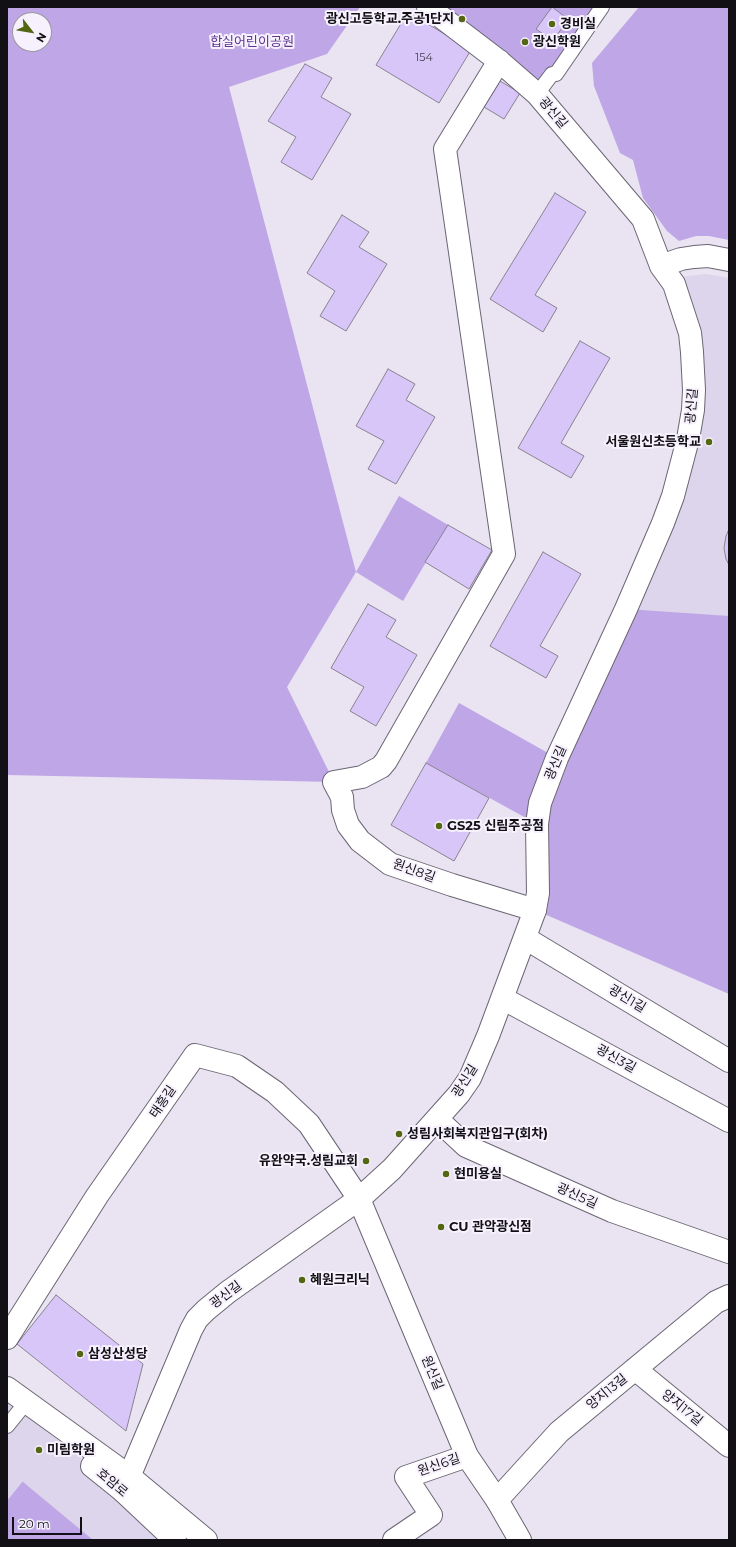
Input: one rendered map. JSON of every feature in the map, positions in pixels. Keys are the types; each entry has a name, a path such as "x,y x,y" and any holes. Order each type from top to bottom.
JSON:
{"street":[{"name":"광신길","path":"126,1483 197,1319 228,1292 359,1199 392,1170 459,1094 470,1078 535,910 538,893 537,824 540,803 557,758 626,609 663,523 681,468 688,439 693,410 694,390 690,333 674,284 661,266 643,219 537,94 499,61 428,7"},
{"name":"원신8길","path":"499,61 445,149 504,554 386,761 381,767 362,777 334,782 342,797 343,810 348,825 360,842 390,864 452,885 535,910"},
{"path":"661,266 681,259 694,257 708,256 729,260"},
{"name":"광신1길","path":"525,938 729,1061"},
{"name":"광신3길","path":"502,998 729,1121"},
{"name":"태흥길","path":"7,1338 97,1196 195,1055 237,1066 275,1092 309,1124 359,1199"},
{"name":"광신5길","path":"437,1119 466,1146 612,1211 729,1252"},
{"name":"원신길","path":"359,1199 467,1456 497,1500 520,1540"},
{"name":"양지13길","path":"497,1500 559,1432 716,1302 729,1296"},
{"name":"양지17길","path":"635,1369 729,1446"},
{"path":"7,1388 126,1483 206,1540"},
{"name":"호암로","path":"14,1405 126,1483 175,1540"},
{"name":"원신6길","path":"394,1540 431,1515 406,1477 467,1456"}],"lane":[{"path":"537,94 552,74 556,74 602,7"},
{"path":"7,1426 14,1405"}],"shaded area":[{"name":"서울원신초등학교","path":"706,274 729,278 729,617 635,610 687,456 679,277"},
{"name":"미림학원","path":"7,1400 123,1491 175,1540 7,1540"}],"green space":[{"name":"합실어린이공원","path":"7,7 360,7 327,54 229,87 356,572 287,687 334,782 7,775"},
{"name":"광신학원","path":"428,7 602,7 537,94"},
{"path":"639,7 729,7 729,240 709,236 696,236 679,241 667,231 643,198 633,160 620,153 594,86 592,63"},
{"path":"399,496 448,525 403,601 356,572"},
{"path":"626,609 729,616 729,994 535,910 537,824 426,763 459,703 557,758"},
{"path":"23,1481 93,1540 7,1540 7,1501"}],"building":[{"name":"경비실","path":"552,7 568,19 553,41 536,29"},
{"path":"408,12 471,50 439,103 376,65"},
{"path":"305,64 332,78 321,97 351,114 312,180 281,162 296,137 268,121"},
{"path":"500,81 520,93 504,119 484,107"},
{"path":"555,193 586,212 535,295 557,308 543,332 490,299"},
{"path":"342,215 369,232 359,247 387,264 346,331 320,316 335,291 307,273"},
{"path":"580,341 610,358 561,443 584,456 571,478 518,448"},
{"path":"388,369 415,384 406,400 435,417 396,484 368,469 384,441 356,426"},
{"path":"448,525 492,550 469,589 425,562"},
{"path":"729,529 729,565 724,548"},
{"path":"543,552 581,574 540,646 558,656 546,678 490,646"},
{"path":"368,604 396,620 386,637 417,655 376,726 350,711 364,687 331,668"},
{"path":"426,763 489,798 454,861 391,825"},
{"name":"삼성산성당","path":"56,1295 143,1364 126,1431 17,1344"}],"place":[{"name":"광신고등학교.주공1단지","path":"462,19"},
{"name":"경비실","path":"552,24"},
{"name":"광신학원","path":"525,42"},
{"name":"서울원신초등학교","path":"709,442"},
{"name":"GS25 신림주공점","path":"439,826"},
{"name":"성림사회복지관입구(회차)","path":"399,1134"},
{"name":"유완약국.성림교회","path":"366,1161"},
{"name":"현미용실","path":"446,1174"},
{"name":"CU 관악광신점","path":"441,1227"},
{"name":"혜원크리닉","path":"302,1280"},
{"name":"삼성산성당","path":"80,1354"},
{"name":"미림학원","path":"39,1450"}]}
